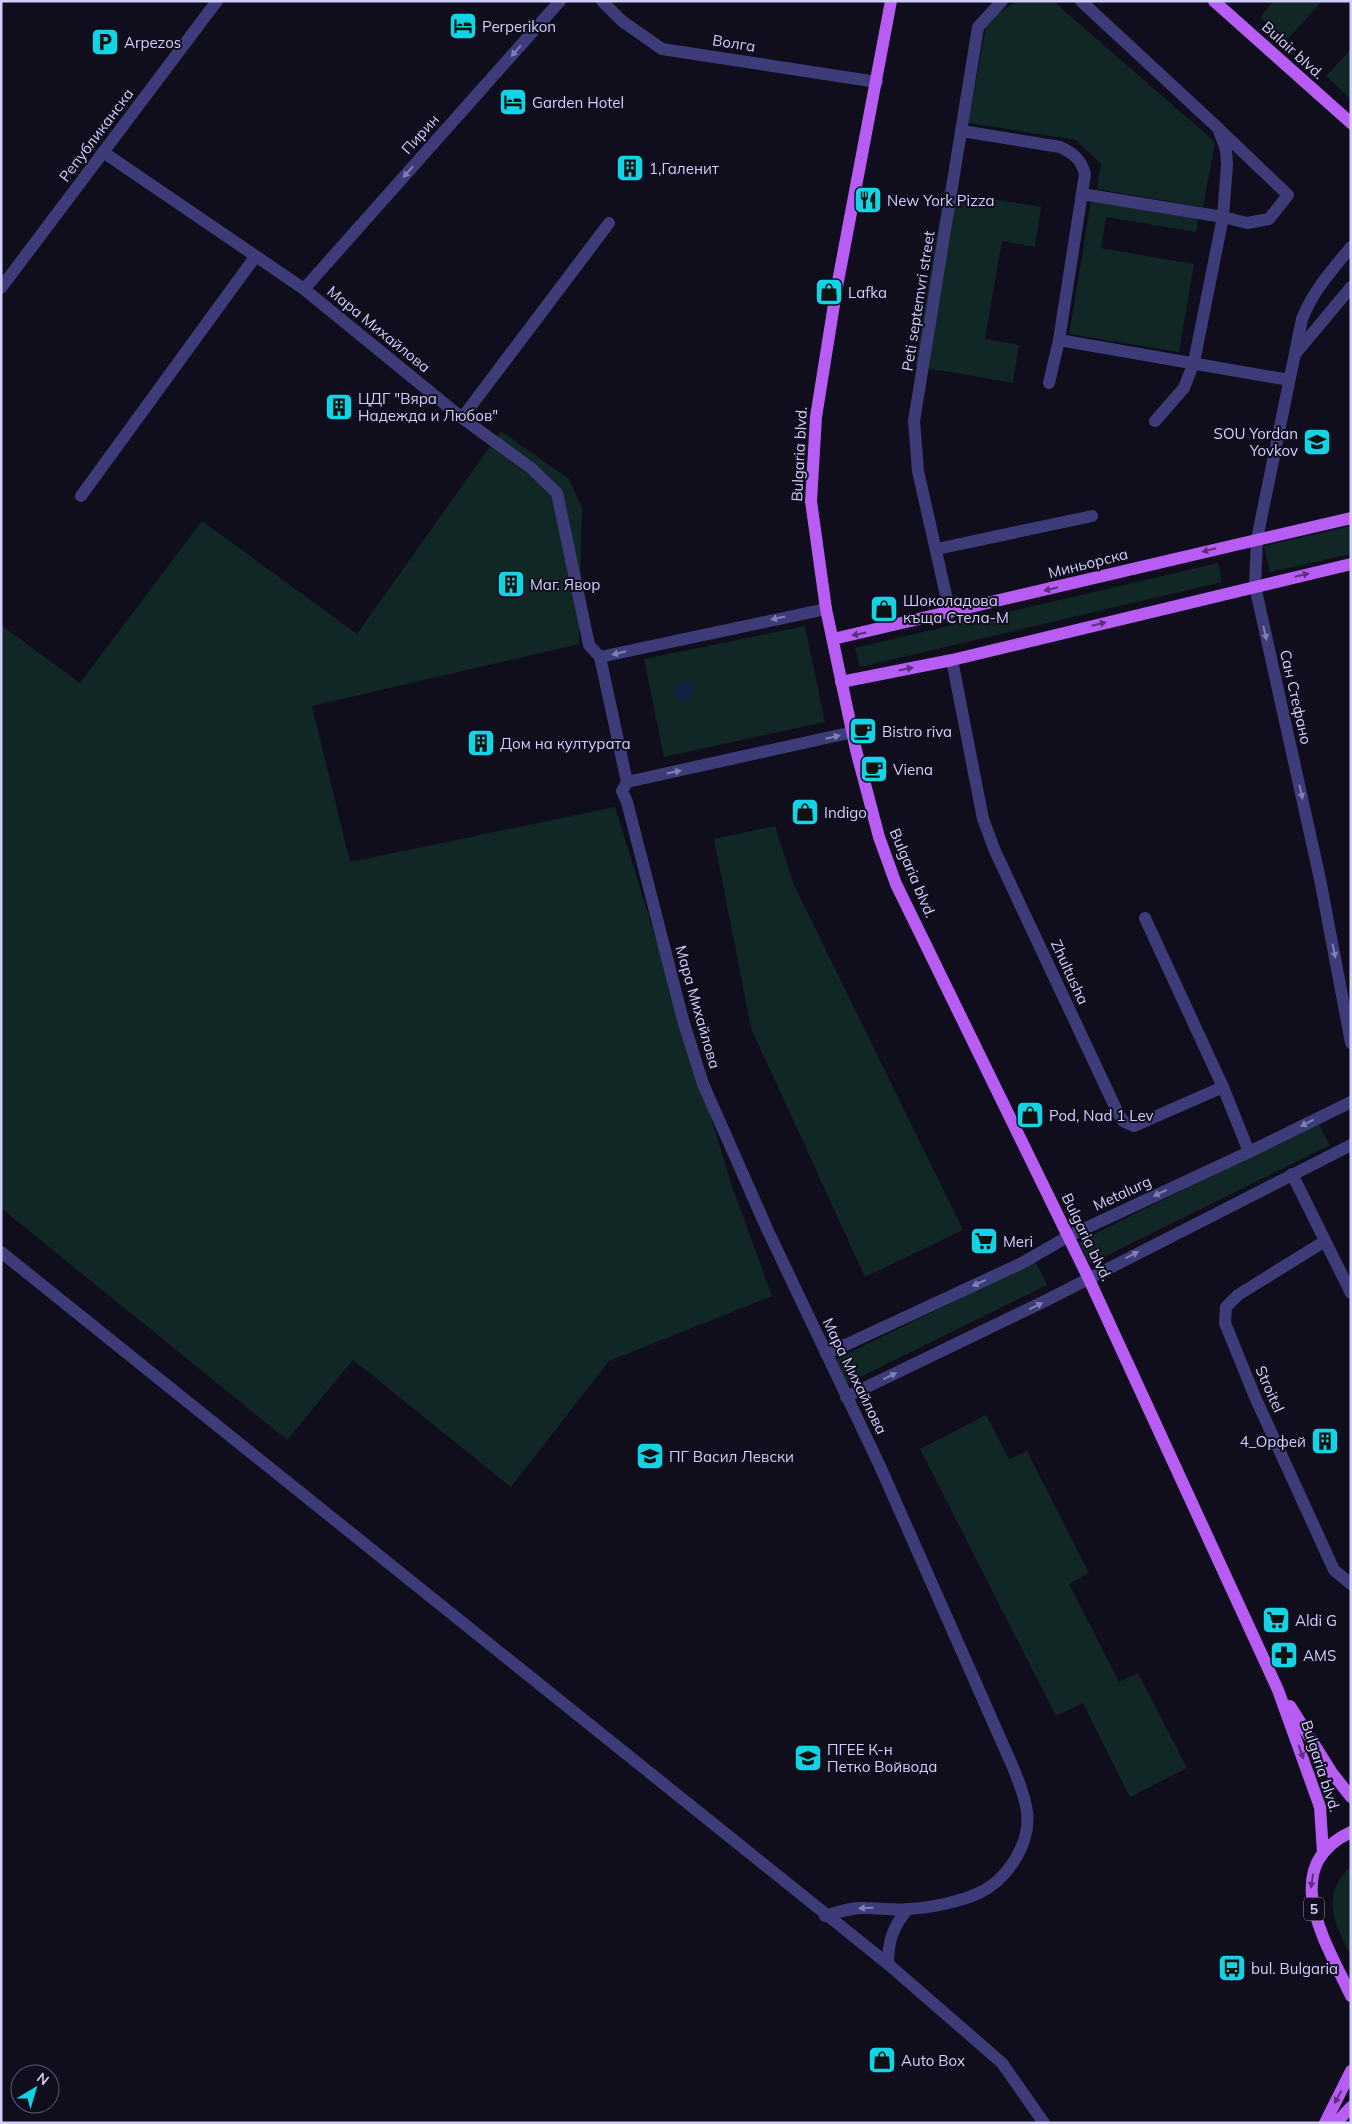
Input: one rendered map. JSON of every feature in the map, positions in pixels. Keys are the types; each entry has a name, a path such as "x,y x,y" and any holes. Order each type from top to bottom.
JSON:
{"main road":[{"name":"Bulgaria blvd.","path":"891,1 836,292 816,417 811,501 826,608 853,732 879,837 896,884 1069,1236 1278,1690 1318,1803 1323,1853"},
{"name":"Bulair blvd.","path":"1214,1 1351,123"},
{"name":"Миньорска","path":"833,639 1351,518"},
{"path":"842,682 952,660 1351,564"},
{"name":"Bulgaria blvd.","path":"1278,1690 1332,1773 1351,1797"},
{"name":"5","path":"1351,1832 1337,1839 1323,1853 1314,1869 1310,1893 1317,1922 1351,1996"},
{"path":"1324,2123 1351,2071"},
{"path":"1336,2123 1351,2107"}],"street":[{"name":"Републиканска","path":"1,288 217,1"},
{"name":"Пирин","path":"304,289 560,1"},
{"name":"Волга","path":"602,1 622,21 662,49 877,82"},
{"name":"Peti septemvri street","path":"950,613 918,471 914,421 978,27 1002,1"},
{"path":"1082,1 1288,195 1269,219 1247,223 1223,217 1082,194"},
{"path":"1155,421 1184,388 1194,362 1226,196 1226,150 1218,128"},
{"path":"962,131 1060,147 1072,152 1082,164 1085,174 1082,194 1059,340 1049,383"},
{"name":"Мара Михайлова","path":"103,152 255,258 304,289 462,418 532,468 557,493 589,645 600,657 627,782 622,791 627,802 682,1020 703,1084 846,1397 880,1464 1012,1765 1027,1812 1024,1842 1015,1859 995,1883 964,1898 908,1910 864,1907 825,1916"},
{"path":"462,418 609,223"},
{"name":"Сан Стефано","path":"1351,247 1308,302 1302,319 1257,539 1255,586 1320,879 1351,1043"},
{"path":"81,496 255,258"},
{"name":"Сан Стефано","path":"1293,357 1351,287"},
{"path":"1059,340 1289,380"},
{"path":"937,549 1092,516"},
{"path":"600,657 826,608"},
{"name":"Zhultusha","path":"952,660 983,819 995,851 1117,1111 1123,1120 1134,1126 1223,1087"},
{"path":"627,782 853,732"},
{"path":"1145,918 1223,1087 1249,1152"},
{"name":"Metalurg","path":"826,1354 1022,1263 1069,1236 1351,1102"},
{"path":"846,1397 1045,1301 1088,1277 1351,1145"},
{"path":"1292,1174 1351,1293"},
{"name":"Stroitel","path":"1325,1241 1238,1294 1226,1307 1225,1324 1255,1397 1334,1570 1351,1584"},
{"path":"1,1252 825,1916 888,1964 1002,2062 1044,2123"},
{"path":"888,1964 888,1944 893,1930 908,1910"}],"green space":[{"path":"1017,1 1053,1 1215,142 1203,207 1097,189 1101,164 1076,140 968,123 987,21"},
{"path":"1274,1 1322,1 1286,41 1260,17"},
{"path":"1351,49 1351,99 1326,76"},
{"path":"944,191 1041,207 1035,247 1002,241 985,339 1019,345 1013,383 915,366"},
{"path":"1091,201 1198,219 1196,232 1106,217 1101,248 1194,264 1179,352 1069,334"},
{"path":"501,431 569,479 582,508 579,644 312,706 350,862 615,807 733,1189 772,1296 609,1361 511,1487 353,1360 287,1440 1,1208 1,625 80,683 202,521 357,634"},
{"path":"1351,526 1351,554 1270,572 1264,546"},
{"path":"1218,563 1222,582 860,667 855,648"},
{"path":"805,626 825,722 664,757 644,659"},
{"path":"775,826 794,885 963,1230 865,1277 751,1028 714,839"},
{"path":"1318,1123 1330,1145 1090,1264 1078,1242"},
{"path":"1035,1261 1047,1285 846,1384 835,1360"},
{"path":"986,1415 1009,1459 1027,1451 1089,1573 1069,1584 1119,1682 1138,1673 1187,1768 1130,1797 1083,1703 1056,1716 920,1449"},
{"path":"1351,1866 1351,1956 1336,1921 1333,1899 1335,1888 1341,1877"}],"water":[{"path":"684,681 691,684 694,691 691,698 684,701 677,698 674,691 677,684"}],"place":[{"name":"Perperikon","path":"463,26"},
{"name":"Arpezos","path":"105,42"},
{"name":"Garden Hotel","path":"513,102"},
{"name":"1,Галенит","path":"630,168"},
{"name":"New York Pizza","path":"868,200"},
{"name":"Lafka","path":"829,292"},
{"name":"ЦДГ \"Вяра Надежда и Любов\"","path":"339,407"},
{"name":"SOU Yordan Yovkov","path":"1317,442"},
{"name":"Маг. Явор","path":"511,584"},
{"name":"Шоколадова къща Стела-М","path":"884,609"},
{"name":"Bistro riva","path":"863,731"},
{"name":"Дом на културата","path":"481,743"},
{"name":"Viena","path":"874,769"},
{"name":"Indigo","path":"805,812"},
{"name":"Pod, Nad 1 Lev","path":"1030,1115"},
{"name":"Meri","path":"984,1241"},
{"name":"4_Орфей","path":"1325,1441"},
{"name":"ПГ Васил Левски","path":"650,1456"},
{"name":"Aldi G","path":"1276,1620"},
{"name":"AMS","path":"1284,1655"},
{"name":"ПГЕЕ К-н Петко Войвода","path":"808,1758"},
{"name":"bul. Bulgaria","path":"1232,1968"},
{"name":"Auto Box","path":"882,2060"}]}
